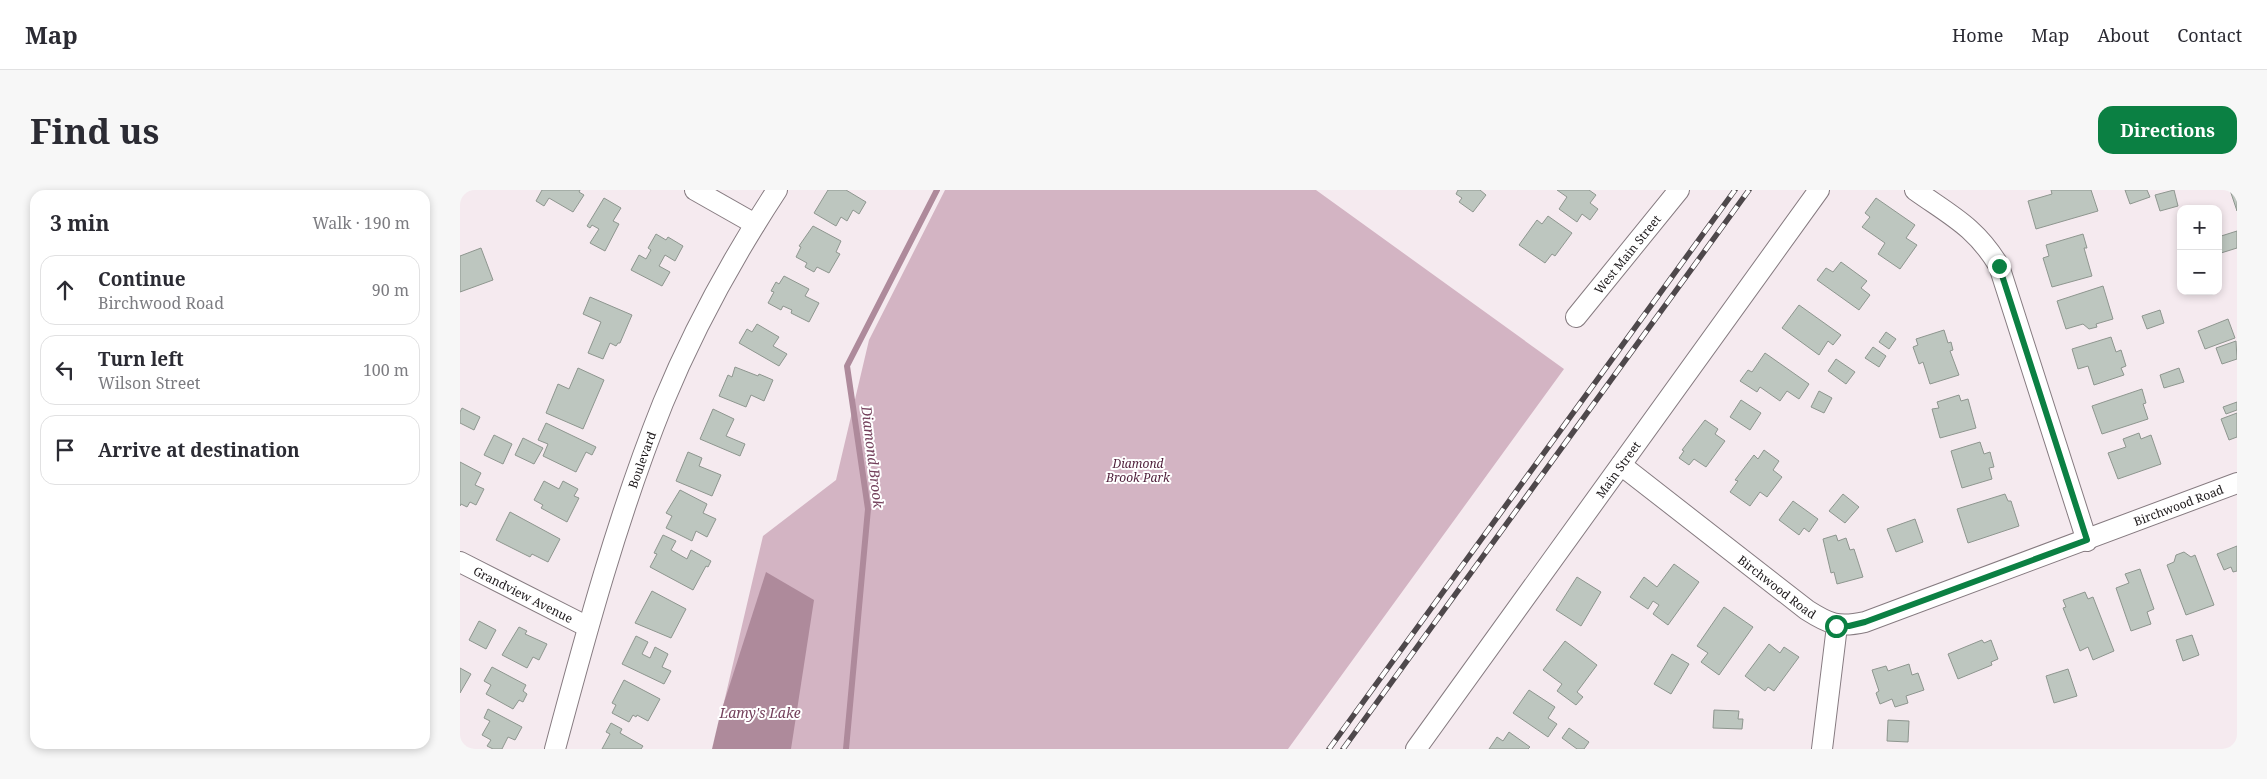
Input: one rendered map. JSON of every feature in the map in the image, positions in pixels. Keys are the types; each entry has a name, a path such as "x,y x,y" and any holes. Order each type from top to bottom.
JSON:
{"street":[{"path":"695,190 755,224"},
{"name":"Boulevard","path":"555,749 588,627 640,463 664,402 700,322 755,224 777,190"},
{"name":"West Main Street","path":"1576,317 1679,190"},
{"name":"Main Street","path":"1416,749 1819,190"},
{"path":"1915,190 1971,229 1987,246 1999,266 2087,540"},
{"name":"Birchwood Road","path":"1621,465 1807,610 1836,626 1849,626 1865,622 2237,483"},
{"name":"Grandview Avenue","path":"460,562 588,627"},
{"path":"1822,749 1836,626"}],"green space":[{"name":"Diamond Brook Park","path":"945,190 1316,190 1564,369 1288,749 713,749 763,536 836,480 869,340"}],"water":[{"name":"Lamy's Lake","path":"766,572 814,600 791,749 712,749 720,715"}],"building":[{"path":"542,190 580,190 579,192 584,195 573,212 549,198 544,206 536,201"},
{"path":"828,190 846,190 866,202 859,214 853,210 847,221 841,217 836,226 814,213"},
{"path":"1458,190 1480,190 1486,195 1473,212 1459,202 1462,198 1456,194"},
{"path":"1557,190 1589,190 1596,195 1590,203 1598,209 1590,220 1582,214 1577,222 1559,209 1567,197"},
{"path":"2051,190 2091,190 2098,211 2036,229 2028,201 2052,194"},
{"path":"2125,190 2147,190 2150,197 2130,204"},
{"path":"2174,190 2178,205 2160,211 2155,195"},
{"path":"2230,190 2237,190 2237,211"},
{"path":"604,198 621,208 613,221 619,224 605,251 590,243 599,229 592,225 590,228 587,226"},
{"path":"1876,198 1915,225 1906,238 1917,245 1900,269 1878,254 1885,243 1862,227 1870,217 1865,213"},
{"path":"1548,216 1572,233 1555,256 1552,254 1545,263 1519,245 1537,220 1542,224"},
{"path":"813,226 841,241 836,252 840,254 829,273 817,267 814,272 805,267 807,263 796,257 801,247 799,246"},
{"path":"2237,231 2237,248 2222,253 2222,236"},
{"path":"656,234 666,240 668,237 683,246 675,261 665,255 659,266 670,272 662,286 631,270 639,255 646,259 651,250 648,248"},
{"path":"2083,234 2087,248 2084,248 2092,276 2052,287 2043,258 2049,256 2046,245"},
{"path":"481,248 493,280 460,292 460,256"},
{"path":"1841,262 1867,281 1861,288 1870,295 1859,310 1817,280 1826,268 1833,272"},
{"path":"784,276 809,289 805,296 819,303 809,322 791,313 792,310 783,306 781,310 768,303 774,292 771,291 776,282 779,284"},
{"path":"2103,286 2113,319 2096,324 2097,327 2089,329 2083,324 2066,329 2057,301"},
{"path":"590,297 632,315 620,343 616,346 610,343 603,359 588,353 601,322 583,314"},
{"path":"1799,305 1841,335 1833,345 1828,341 1819,355 1782,328"},
{"path":"2160,310 2164,323 2147,329 2142,316"},
{"path":"2228,319 2235,338 2205,349 2198,331"},
{"path":"757,324 779,337 773,346 787,354 779,366 739,343 747,329 752,332"},
{"path":"1944,330 1948,343 1951,342 1953,350 1950,351 1959,375 1930,384 1923,362 1919,364 1913,347 1918,345 1916,339"},
{"path":"1886,332 1896,339 1889,349 1879,342"},
{"path":"2111,337 2116,352 2121,350 2126,366 2121,368 2124,375 2094,385 2088,366 2078,369 2072,349"},
{"path":"2236,341 2237,359 2222,364 2216,348"},
{"path":"1873,347 1886,356 1879,367 1865,358"},
{"path":"1765,353 1809,384 1799,399 1787,391 1780,401 1760,387 1757,392 1740,381 1748,370 1752,372"},
{"path":"1836,359 1855,372 1846,384 1828,371"},
{"path":"735,367 773,380 764,401 751,395 746,407 719,396 728,375 732,377"},
{"path":"578,368 604,380 583,429 546,413 558,384 569,389"},
{"path":"2179,368 2184,382 2164,388 2160,375"},
{"path":"2142,389 2146,403 2143,404 2148,419 2102,434 2092,406"},
{"path":"1819,391 1832,398 1824,413 1811,407"},
{"path":"1959,395 1961,401 1968,399 1976,428 1940,438 1932,409 1939,408 1937,402"},
{"path":"1741,400 1761,413 1750,430 1730,417"},
{"path":"2237,402 2237,410 2226,414 2223,407"},
{"path":"462,408 480,417 474,430 460,423"},
{"path":"713,409 734,419 726,436 745,444 740,456 700,439"},
{"path":"2237,413 2237,437 2229,440 2221,419"},
{"path":"1705,420 1718,429 1715,434 1725,441 1706,467 1694,459 1689,465 1679,458 1684,451 1682,450"},
{"path":"546,423 596,447 592,455 586,452 576,472 543,456 548,444 538,440"},
{"path":"2139,433 2141,439 2151,435 2161,464 2118,479 2108,453 2126,447 2123,439"},
{"path":"494,435 512,444 503,464 484,455"},
{"path":"523,438 543,448 534,464 515,455"},
{"path":"1980,442 1984,454 1990,452 1994,467 1989,468 1992,479 1962,488 1951,451"},
{"path":"1764,450 1779,461 1773,470 1782,477 1767,497 1760,492 1750,506 1730,492 1738,481 1735,480 1754,455 1758,459"},
{"path":"688,452 702,458 699,466 721,475 712,496 676,481"},
{"path":"460,462 481,473 475,485 484,489 476,505 470,502 467,507 461,504 460,506"},
{"path":"544,481 559,489 563,481 578,489 574,496 579,498 567,522 541,508 543,505 534,500"},
{"path":"680,490 707,504 703,513 716,519 707,537 696,531 692,541 666,528 672,516 666,513"},
{"path":"1843,494 1859,507 1845,523 1829,511"},
{"path":"2005,494 2008,501 2011,501 2019,526 1968,543 1957,509"},
{"path":"1793,501 1818,519 1809,532 1804,528 1799,535 1779,520"},
{"path":"510,512 560,539 548,562 532,554 530,557 496,540"},
{"path":"1915,519 1923,542 1896,552 1887,529"},
{"path":"663,535 676,541 671,550 687,559 691,550 711,561 708,567 706,566 693,590 650,567 657,554 654,553"},
{"path":"1836,535 1838,541 1846,538 1850,550 1854,549 1863,577 1837,584 1834,572 1831,573 1823,539"},
{"path":"2237,546 2237,571 2233,572 2231,567 2224,570 2217,554"},
{"path":"2184,552 2191,557 2195,555 2214,605 2186,615 2167,565 2174,562 2176,555"},
{"path":"1674,564 1699,582 1668,625 1653,614 1659,605 1653,601 1648,609 1630,597 1644,577 1657,587"},
{"path":"2140,569 2154,609 2147,612 2151,624 2131,631 2116,588 2129,583 2125,574"},
{"path":"1577,577 1601,592 1581,626 1556,610"},
{"path":"652,591 686,609 671,638 635,623"},
{"path":"2085,592 2088,599 2093,597 2114,651 2093,660 2088,647 2080,651 2063,608 2066,607 2063,600"},
{"path":"1724,607 1753,627 1719,675 1701,662 1708,653 1697,646"},
{"path":"479,621 496,630 486,649 469,640"},
{"path":"519,627 527,631 525,634 547,644 539,660 533,657 527,668 502,655"},
{"path":"2192,635 2199,655 2183,661 2176,640"},
{"path":"636,636 648,642 642,654 650,658 655,647 668,654 662,667 671,671 664,684 622,664"},
{"path":"1982,640 1984,643 1991,640 1998,659 1991,662 1992,665 1958,679 1948,654"},
{"path":"1565,641 1597,665 1577,692 1583,697 1576,705 1557,691 1562,684 1543,670"},
{"path":"1769,644 1780,653 1784,647 1799,657 1774,691 1768,687 1765,691 1745,676"},
{"path":"1672,654 1689,664 1671,694 1654,684"},
{"path":"1909,664 1912,675 1918,673 1924,690 1906,696 1908,703 1895,707 1892,699 1880,704 1876,693 1879,691 1872,670 1886,666 1888,671"},
{"path":"492,667 526,685 523,691 527,694 523,702 519,700 513,709 486,694 491,685 484,681"},
{"path":"460,668 471,674 460,693"},
{"path":"2068,669 2077,696 2054,703 2046,676"},
{"path":"624,680 660,699 648,721 633,715 629,722 612,713 616,705 612,703"},
{"path":"1529,690 1555,707 1548,718 1557,724 1548,737 1513,713"},
{"path":"488,709 522,727 515,740 508,737 502,749 493,749 487,746 491,740 482,735 490,721 484,718"},
{"path":"1714,710 1739,711 1738,719 1743,719 1742,729 1713,728"},
{"path":"1888,720 1909,721 1908,742 1887,741"},
{"path":"611,723 622,729 620,733 643,746 641,749 602,749 610,734 606,732"},
{"path":"1569,728 1589,742 1584,749 1577,749 1562,738"},
{"path":"1509,732 1530,747 1528,749 1489,749 1497,737 1503,741"}],"waterway":[{"name":"Diamond Brook","path":"846,749 868,509 847,366 937,190"}],"railway":[{"path":"1329,749 1735,190"},
{"path":"1343,749 1749,190"}],"route":[{"path":"1836,626 1849,626 1865,622 2087,540 1999,266"}]}
